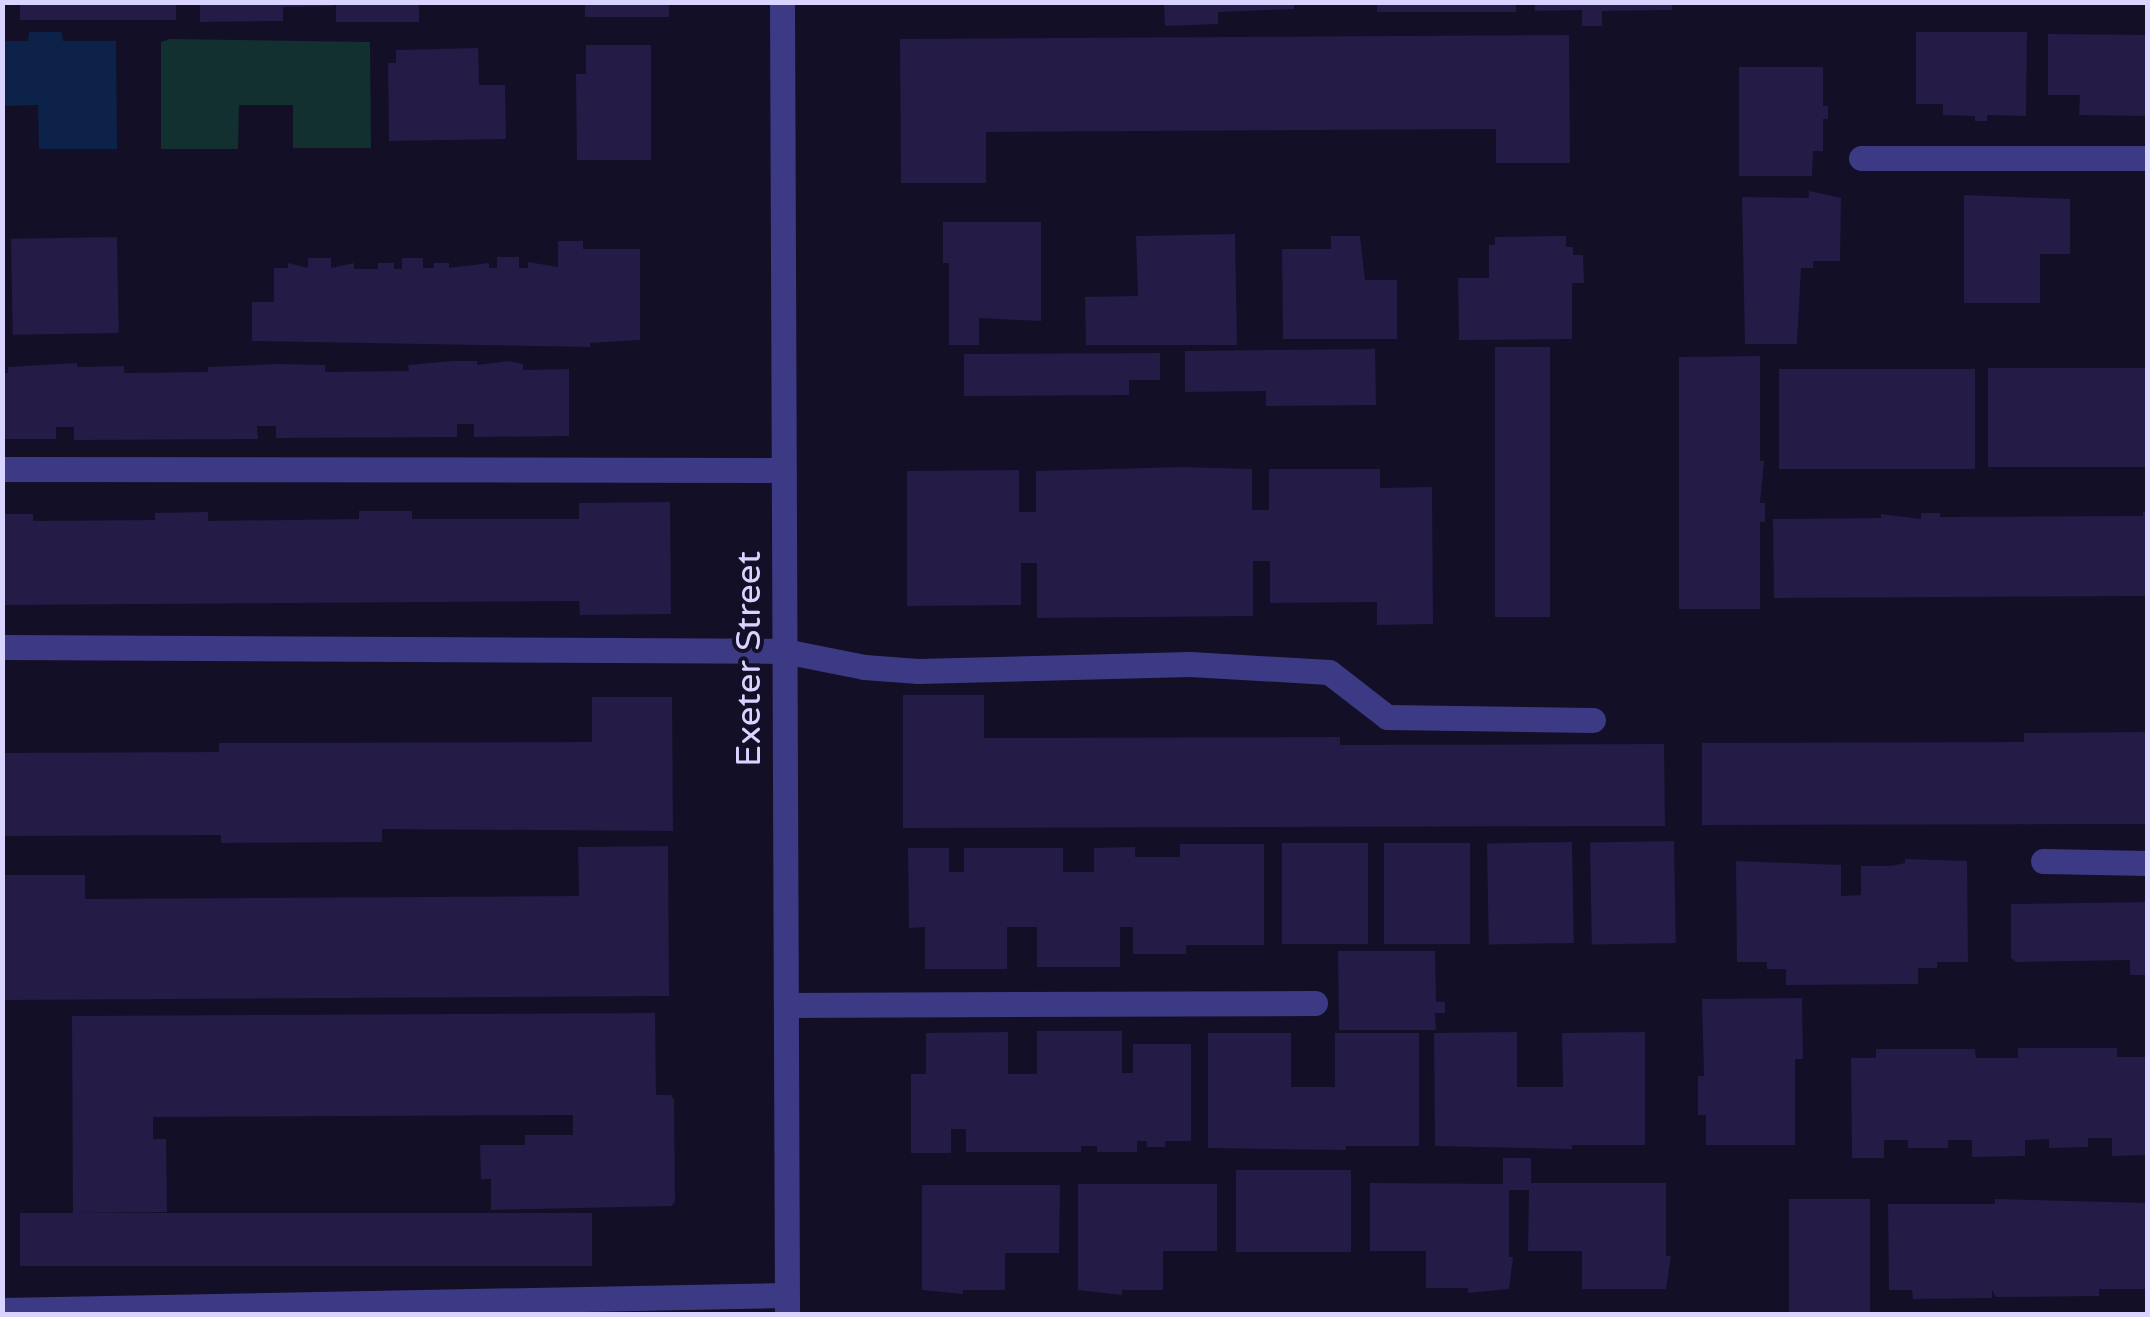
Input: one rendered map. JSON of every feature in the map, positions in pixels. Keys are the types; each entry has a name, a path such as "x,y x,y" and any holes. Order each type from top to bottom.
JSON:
{"street":[{"name":"Exeter Street","path":"782,2 787,1305"},
{"path":"1861,158 2148,158"},
{"path":"2,468 783,470"},
{"path":"2,647 784,652 864,667 918,671 1190,664 1329,672 1387,717 1593,720"},
{"path":"2043,862 2148,863"},
{"path":"786,1005 1315,1002"},
{"path":"2,1310 787,1305"}],"green space":[{"path":"161,42 370,42 371,148 293,148 293,105 239,105 238,149 161,149"}],"water":[{"path":"29,32 62,32 63,41 116,41 117,149 39,149 38,105 3,106 3,41 28,41"}],"building":[{"path":"20,2 176,2 176,20 20,20"},
{"path":"200,2 334,2 334,6 283,7 283,21 200,22"},
{"path":"336,2 419,2 419,22 336,22"},
{"path":"585,2 669,2 669,17 585,17"},
{"path":"1164,2 1294,2 1294,9 1218,12 1218,24 1165,26"},
{"path":"1377,2 1516,2 1516,12 1377,12"},
{"path":"1535,2 1672,2 1672,10 1602,11 1602,26 1582,26 1582,10 1535,11"},
{"path":"1916,32 2027,32 2026,116 1987,115 1987,121 1975,121 1975,116 1943,115 1943,104 1916,104"},
{"path":"2048,34 2148,35 2148,116 2079,115 2080,95 2048,95"},
{"path":"1569,35 1570,163 1496,163 1496,129 986,132 986,183 901,183 900,39"},
{"path":"586,45 651,45 651,160 577,160 576,74 586,74"},
{"path":"478,48 479,85 505,85 506,139 389,141 388,63 396,63 396,50"},
{"path":"1739,67 1823,67 1823,106 1828,106 1828,119 1823,119 1823,151 1813,151 1812,176 1739,176"},
{"path":"1809,191 1841,198 1840,261 1813,261 1813,268 1801,268 1797,344 1745,344 1742,197 1809,198"},
{"path":"1964,195 2070,199 2070,254 2040,254 2040,303 1964,303"},
{"path":"943,222 1041,222 1041,321 979,318 979,345 949,345 949,263 943,263"},
{"path":"1235,234 1237,345 1086,345 1085,297 1138,296 1136,236"},
{"path":"1331,236 1360,236 1365,280 1397,280 1397,339 1283,339 1282,249 1331,249"},
{"path":"1566,236 1566,247 1573,247 1573,255 1583,255 1584,283 1572,283 1572,339 1459,340 1458,278 1489,278 1489,245 1495,245 1495,237"},
{"path":"117,237 119,333 13,335 11,239"},
{"path":"558,241 583,241 583,249 640,249 640,340 590,343 590,347 252,341 252,302 274,302 274,268 288,268 288,263 308,268 308,258 331,258 331,268 354,263 354,269 378,269 378,263 394,263 394,269 402,269 402,258 423,258 423,268 434,268 434,263 449,263 449,268 489,263 489,268 497,268 497,257 519,257 519,268 528,268 528,262 558,267"},
{"path":"1495,347 1550,347 1550,617 1495,617"},
{"path":"1375,349 1376,405 1266,406 1266,391 1185,392 1185,351"},
{"path":"1160,353 1160,380 1129,380 1129,395 964,396 964,354"},
{"path":"1760,356 1760,461 1764,461 1760,503 1765,503 1765,522 1760,522 1760,609 1679,609 1679,357"},
{"path":"477,361 477,365 509,361 523,364 523,370 569,369 569,436 474,437 474,424 457,424 457,437 276,438 276,426 257,426 258,439 74,440 74,427 56,427 56,439 2,439 2,373 8,373 8,367 77,363 77,367 124,366 124,373 208,372 208,367 277,364 325,365 325,372 409,371 408,365"},
{"path":"1988,368 2148,368 2148,467 1988,467"},
{"path":"1779,369 1975,369 1975,469 1779,469"},
{"path":"1252,469 1252,510 1269,510 1269,469 1380,469 1380,488 1432,487 1433,624 1377,625 1377,602 1270,603 1270,561 1253,561 1253,616 1037,618 1037,563 1021,563 1021,605 907,606 907,471 1019,470 1019,512 1036,512 1036,471"},
{"path":"670,502 671,614 580,615 579,601 2,605 2,514 33,514 33,521 155,520 155,513 208,512 208,521 359,519 359,511 412,511 412,519 579,519 579,503"},
{"path":"2143,512 2148,512 2148,596 1774,598 1773,519 1881,518 1881,514 1921,519 1921,513 1940,513 1940,517 2143,516"},
{"path":"903,695 984,695 984,738 1340,737 1340,745 1664,744 1665,826 903,828"},
{"path":"592,697 672,697 673,831 382,829 382,842 221,843 221,835 2,836 2,753 219,752 219,743 592,742"},
{"path":"2148,732 2148,824 1702,825 1702,743 2024,742 2024,733"},
{"path":"1674,841 1676,943 1592,944 1590,842"},
{"path":"1572,842 1574,943 1489,944 1487,843"},
{"path":"1282,843 1368,843 1368,944 1282,944"},
{"path":"1384,843 1470,843 1470,944 1384,944"},
{"path":"1180,844 1264,844 1264,945 1186,945 1186,954 1133,954 1133,927 1120,927 1120,967 1037,967 1037,927 1007,927 1007,969 925,969 925,927 909,928 908,848 949,848 949,872 964,872 964,848 1063,848 1063,872 1094,872 1094,848 1135,847 1135,857 1180,857"},
{"path":"668,846 669,996 4,1000 3,875 85,875 85,899 579,896 578,847"},
{"path":"1905,859 1967,861 1968,962 1937,962 1937,968 1918,968 1918,984 1786,985 1786,969 1767,969 1767,962 1737,962 1736,861 1841,865 1841,896 1861,895 1861,866 1890,866 1905,863"},
{"path":"2148,902 2148,975 2130,975 2130,960 2016,962 2011,958 2011,904"},
{"path":"1338,951 1435,951 1436,1002 1445,1002 1445,1013 1435,1013 1436,1030 1339,1030"},
{"path":"1802,998 1803,1059 1795,1059 1795,1145 1706,1145 1706,1115 1698,1115 1698,1076 1704,1076 1702,999"},
{"path":"655,1013 656,1095 671,1095 674,1100 675,1202 671,1206 491,1210 491,1179 481,1179 480,1145 525,1145 525,1135 573,1135 573,1115 153,1117 153,1139 166,1139 167,1212 73,1213 72,1016"},
{"path":"1037,1031 1122,1031 1122,1073 1133,1073 1133,1044 1191,1044 1191,1141 1165,1141 1165,1147 1147,1147 1147,1141 1137,1141 1137,1152 1097,1152 1097,1146 1081,1146 1081,1152 966,1152 966,1129 951,1129 951,1153 911,1153 911,1074 926,1074 926,1033 1008,1032 1008,1074 1037,1074"},
{"path":"1517,1032 1517,1087 1563,1087 1562,1033 1645,1032 1645,1145 1572,1145 1572,1149 1435,1146 1434,1033"},
{"path":"1208,1033 1291,1033 1291,1087 1335,1087 1335,1033 1419,1033 1419,1146 1346,1146 1346,1150 1208,1148"},
{"path":"2018,1048 2117,1048 2117,1057 2148,1057 2148,1155 2112,1156 2112,1138 2088,1138 2088,1147 2049,1148 2049,1139 2025,1140 2025,1156 1972,1157 1972,1140 1948,1140 1948,1148 1908,1148 1908,1140 1884,1140 1884,1158 1852,1158 1851,1058 1876,1058 1876,1049 1975,1049 1976,1058 2018,1058"},
{"path":"1503,1158 1531,1158 1531,1183 1666,1183 1666,1256 1671,1256 1666,1289 1582,1289 1582,1251 1528,1251 1529,1190 1509,1190 1509,1257 1513,1257 1509,1289 1468,1293 1468,1288 1426,1288 1426,1251 1370,1251 1370,1183 1503,1184"},
{"path":"1236,1170 1351,1170 1351,1252 1236,1252"},
{"path":"1078,1184 1217,1184 1217,1251 1163,1251 1163,1290 1122,1290 1122,1295 1078,1290"},
{"path":"922,1185 1060,1185 1059,1253 1005,1253 1005,1290 963,1290 963,1294 922,1290"},
{"path":"1789,1199 1870,1199 1870,1314 1789,1314"},
{"path":"1995,1199 2148,1203 2148,1289 2099,1289 2099,1296 1996,1297 1992,1290 1992,1298 1913,1299 1912,1290 1889,1290 1888,1204 1995,1204"},
{"path":"20,1213 592,1213 592,1266 20,1266"}]}
